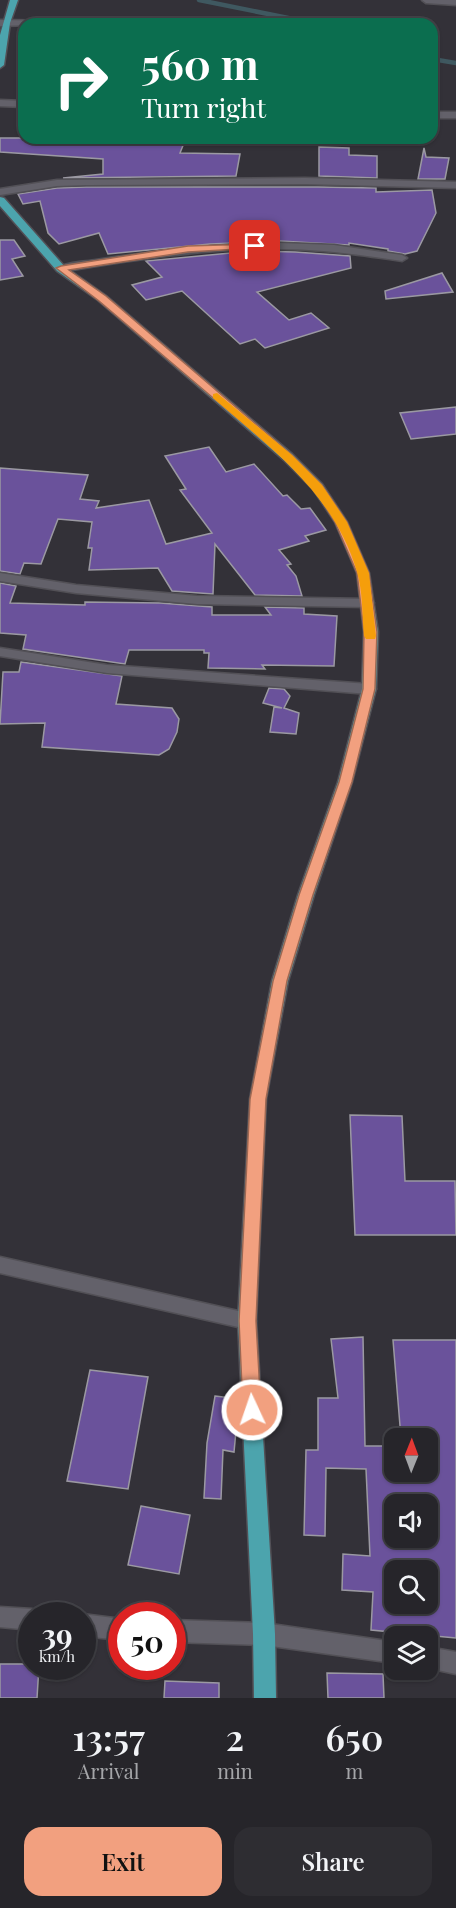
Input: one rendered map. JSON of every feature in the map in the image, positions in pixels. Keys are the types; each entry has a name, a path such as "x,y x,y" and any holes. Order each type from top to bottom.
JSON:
{"main road":[{"path":"1,59 3,23 14,0"},
{"path":"0,201 61,268 120,314 288,457 318,487 341,522 363,573 370,632 369,689 345,782 306,895 280,981 258,1099 247,1321 264,1634 265,1698"}],"street":[{"path":"426,0 456,2"},
{"path":"3,23 18,23"},
{"path":"0,103 18,104"},
{"path":"438,115 456,115"},
{"path":"0,192 57,183 86,182 305,181 456,185"},
{"path":"61,268 188,249 274,246 349,250 402,258"},
{"path":"0,578 76,589 197,600 367,603"},
{"path":"0,652 107,669 369,689"},
{"path":"0,1265 247,1321"},
{"path":"0,1617 18,1619"},
{"path":"186,1631 264,1634 384,1652"},
{"path":"438,1660 456,1663"}],"building":[{"path":"0,138 18,138 18,144 184,144 180,153 240,154 236,176 63,178 103,174 103,159 0,152"},
{"path":"319,147 349,148 349,155 377,156 377,178 319,176"},
{"path":"424,148 426,157 449,158 445,179 418,179"},
{"path":"86,187 376,188 376,192 432,190 436,213 417,251 405,254 349,243 349,245 280,241 210,244 108,254 99,233 59,244 48,233 40,201 23,204 18,194 57,188"},
{"path":"0,240 14,240 25,256 12,259 23,276 0,280"},
{"path":"252,251 350,256 351,268 257,292 289,320 311,313 329,328 265,348 255,339 240,344 182,291 146,300 132,285 162,277 146,261"},
{"path":"442,273 453,292 386,299 385,291"},
{"path":"456,407 456,434 411,439 400,413"},
{"path":"209,447 226,472 254,464 283,496 287,495 301,509 310,508 326,530 305,536 309,541 279,550 291,564 287,565 296,576 302,596 255,595 215,544 213,594 172,591 158,568 89,570 92,548 88,548 92,522 58,519 41,564 24,563 20,574 0,571 0,468 88,475 80,499 99,501 96,508 149,500 166,544 212,533 180,490 186,489 165,456"},
{"path":"0,583 16,586 10,603 85,605 85,602 160,603 212,607 212,615 271,615 265,607 304,608 304,614 337,616 334,666 262,665 265,669 208,668 209,653 204,653 204,650 129,650 125,664 23,649 26,635 0,633"},
{"path":"21,662 122,676 116,704 172,708 179,719 177,732 169,749 159,755 42,747 45,723 0,724 3,672 19,672"},
{"path":"269,688 284,689 290,696 284,708 299,713 296,734 270,732 274,707 282,708 263,703"},
{"path":"350,1115 402,1116 405,1181 455,1181 456,1235 355,1235"},
{"path":"363,1337 365,1446 384,1446 384,1482 438,1482 438,1428 400,1428 393,1340 456,1340 456,1638 438,1636 438,1626 384,1626 384,1631 371,1630 373,1592 342,1590 343,1554 370,1556 366,1469 326,1468 325,1536 304,1535 306,1450 318,1450 318,1398 338,1398 331,1339"},
{"path":"90,1370 148,1377 128,1489 67,1481"},
{"path":"215,1396 239,1399 234,1452 223,1450 221,1499 204,1498 207,1443"},
{"path":"141,1506 190,1515 179,1574 128,1565"},
{"path":"0,1664 18,1664 18,1680 38,1680 37,1698 0,1698"},
{"path":"327,1673 383,1674 384,1698 328,1698"},
{"path":"165,1681 219,1683 219,1698 164,1698"}],"waterway":[{"path":"199,0 288,18"},
{"path":"438,60 456,63"}],"slow traffic":[{"path":"217,396 288,457 318,487 341,522 363,573 370,636"}],"route":[{"path":"252,1410 247,1321 258,1099 280,981 306,895 345,782 369,689 370,632 363,573 341,522 318,487 288,457 102,298 61,268 188,249 255,246"}]}
